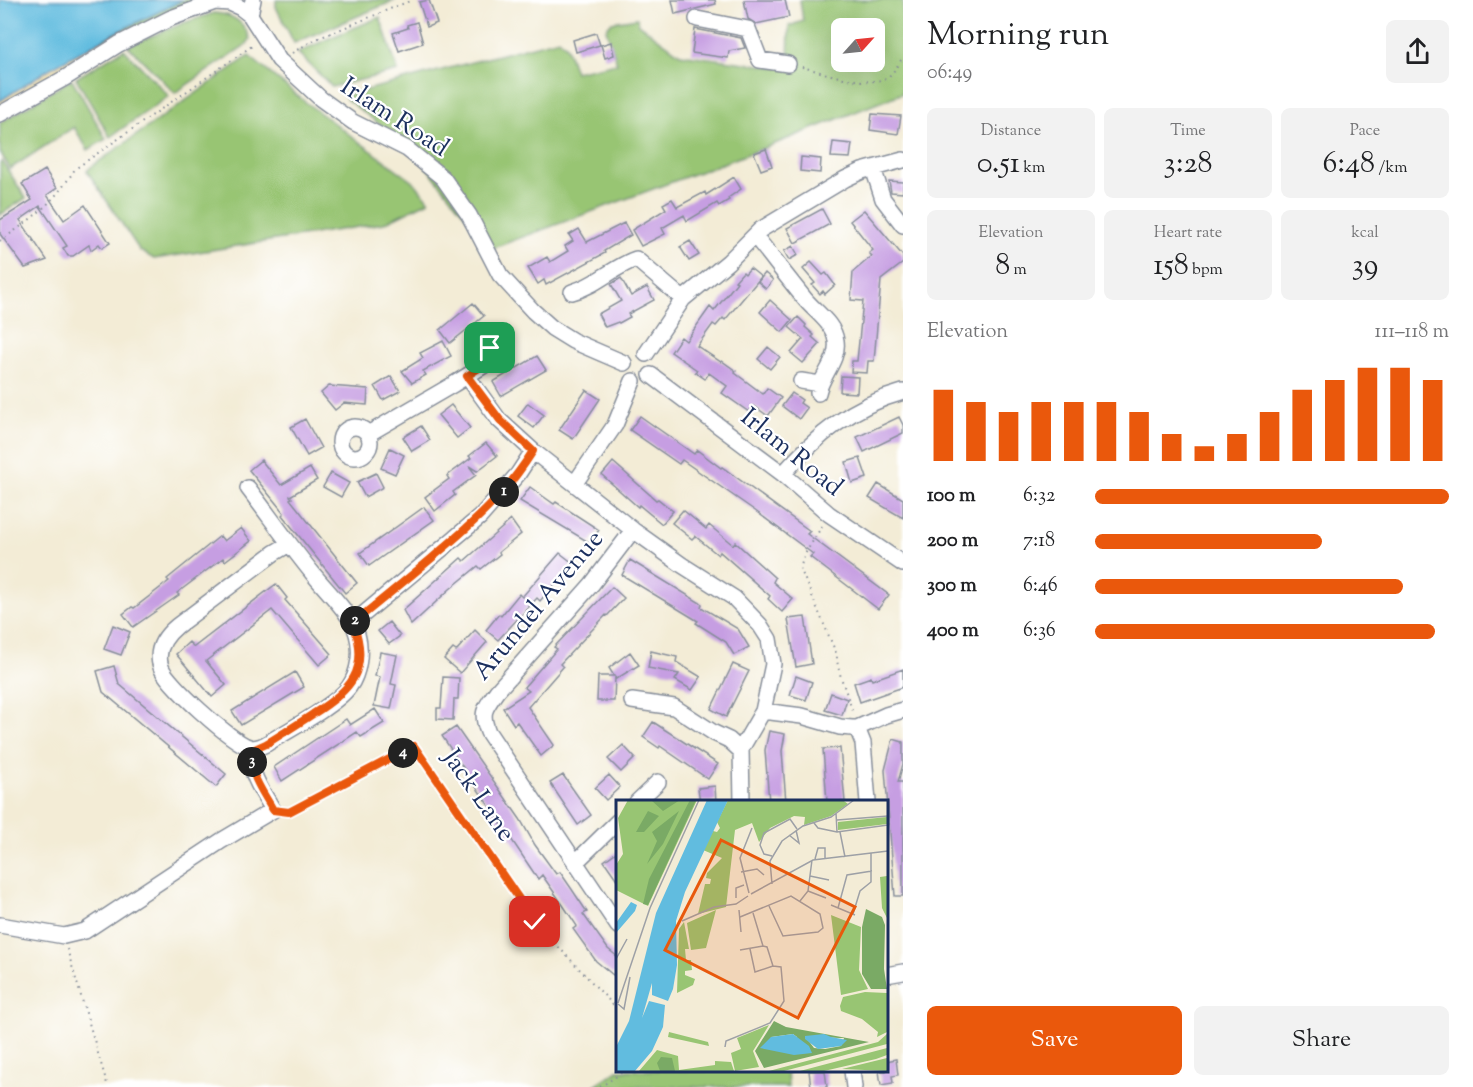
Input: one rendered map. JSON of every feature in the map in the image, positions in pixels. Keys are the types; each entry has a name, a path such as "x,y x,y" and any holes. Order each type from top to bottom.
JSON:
{"street":[{"path":"0,114 147,29 207,4 230,3 241,8 251,7"},
{"name":"Irlam Road","path":"251,7 265,38 279,60 323,101 353,122 407,149 443,178 469,215 492,261 508,286 552,328 624,363"},
{"path":"697,19 748,29 760,60 788,64"},
{"path":"646,354 683,298 775,220 845,179 903,160"},
{"path":"873,168 883,199 903,225"},
{"path":"755,236 805,300 833,331 837,342 835,354 819,388 801,381"},
{"path":"572,292 587,287 636,258 683,298"},
{"path":"368,434 467,376 498,352"},
{"path":"633,353 646,354 653,366 651,375 641,382 633,381 626,375 624,363 633,353"},
{"name":"Irlam Road","path":"651,375 783,474 829,514 903,564"},
{"name":"Arundel Avenue","path":"467,376 500,420 533,451 633,530 734,598 760,625 769,639 773,664 763,711 741,751 742,800"},
{"path":"575,483 615,425 633,381"},
{"path":"783,474 818,436 837,422 865,407 903,392"},
{"path":"353,623 480,517 500,497 533,451"},
{"path":"248,488 289,544 353,623 357,634 359,661 355,677 348,688 333,702 255,749 246,747 188,700 161,667 159,656 167,634 289,544"},
{"name":"Arundel Avenue","path":"616,923 488,732 483,714 496,691 592,584 633,530"},
{"path":"641,697 674,707 729,740 741,751"},
{"path":"763,711 802,716 840,727 857,728 903,710"},
{"path":"857,728 863,743 868,800"},
{"path":"0,925 64,936 85,932 221,841 273,810 252,773 252,756 255,749"},
{"path":"638,800 650,784"},
{"path":"574,863 616,823"},
{"path":"888,975 903,972"},
{"path":"852,1072 854,1087"}],"path":[{"path":"279,60 314,40 412,0"},
{"path":"0,241 47,206 60,192 75,169 265,38"},
{"path":"788,64 873,82 891,74 903,57"},
{"path":"829,514 805,554 800,568 837,655 837,665 848,692 857,728"},
{"name":"Jack Lane","path":"273,810 289,812 414,746 535,922 616,1009"},
{"path":"64,936 108,1087"},
{"path":"600,1087 624,1072"}],"green space":[{"path":"183,0 195,0 106,46 101,41"},
{"path":"276,0 396,0 294,43 276,7"},
{"path":"800,0 903,0 903,93 767,147 485,251 470,221 412,149 346,99 347,95 559,39 566,46 575,72 617,63 606,29 612,22 637,18 639,24 680,54 788,69 789,26 803,21"},
{"path":"214,13 232,17 241,23 250,39 247,44 175,93 128,46 183,23"},
{"path":"380,17 398,71 332,87 298,53 325,40"},
{"path":"124,49 169,96 110,137 76,78"},
{"path":"249,56 304,101 415,183 429,201 384,223 154,259 140,251 87,171"},
{"path":"72,79 106,139 88,150 74,127 10,169 0,152 0,123"},
{"path":"2,161 26,198 0,215 0,163"},
{"path":"616,1071 787,1072 788,1087 592,1087"}],"sand":[{"path":"101,41 106,46 0,108 0,101 49,69"}],"water":[{"path":"0,0 183,0 113,34 49,69 0,101"}],"building":[{"path":"429,0 437,23 427,27 419,2"},
{"path":"672,0 715,0 716,4 675,14"},
{"path":"744,0 785,0 789,17 756,24 748,19"},
{"path":"417,22 423,43 399,51 393,33"},
{"path":"695,29 741,38 745,48 729,51 728,58 692,53"},
{"path":"596,33 600,45 576,52 573,40"},
{"path":"611,42 614,55 605,58 601,45"},
{"path":"872,114 901,116 898,134 870,130"},
{"path":"833,142 852,144 850,158 831,157"},
{"path":"766,149 772,166 761,170 754,153"},
{"path":"801,157 821,159 820,173 800,171"},
{"path":"45,170 57,188 47,195 64,220 85,205 110,243 102,248 99,244 91,250 89,245 73,256 68,256 63,248 67,246 40,206 20,220 47,260 25,268 0,234 0,220 32,200 22,184"},
{"path":"734,177 741,189 728,198 729,200 719,206 717,203 687,221 684,215 662,228 665,234 641,246 632,230 666,209 663,204 672,199 677,207 705,192 706,195"},
{"path":"889,181 903,182 903,193 891,192"},
{"path":"822,209 830,224 795,243 787,228"},
{"path":"864,210 903,256 903,263 881,280 874,361 868,361 867,373 851,372 852,361 857,361 863,301 851,300 853,272 872,256 869,253 873,250 850,221"},
{"path":"624,223 631,235 604,251 605,253 546,285 544,280 538,284 528,268 547,257 550,262 568,251 565,246 573,241 569,235 579,229 587,242"},
{"path":"690,241 699,255 689,261 680,247"},
{"path":"793,246 798,255 789,260 784,251"},
{"path":"811,262 823,275 826,273 835,285 825,294 823,291 820,294 812,285 815,283 803,269"},
{"path":"750,268 761,277 725,320 723,318 716,326 713,324 697,346 736,371 735,373 763,394 767,388 781,398 768,416 754,406 749,412 722,393 727,386 709,373 705,379 695,372 697,370 671,352 681,337 686,341 710,307 714,311 737,282 735,281"},
{"path":"765,273 773,280 766,289 758,282"},
{"path":"621,278 631,296 647,287 654,300 628,314 630,317 605,327 598,314 621,301 611,284"},
{"path":"770,300 792,320 782,332 760,312"},
{"path":"473,303 484,316 450,343 440,330"},
{"path":"798,317 820,344 803,363 791,353 803,339 789,327"},
{"path":"443,341 451,356 423,371 426,375 412,383 402,371 423,358 420,353"},
{"path":"768,347 780,357 770,369 758,359"},
{"path":"537,356 546,370 501,396 493,382"},
{"path":"391,376 400,391 383,400 375,386"},
{"path":"841,376 858,377 857,393 840,392"},
{"path":"329,386 368,389 367,405 344,403 335,410 321,393"},
{"path":"586,390 600,399 573,439 559,430"},
{"path":"792,393 802,400 800,403 807,408 799,419 782,406"},
{"path":"528,403 544,415 534,428 518,416"},
{"path":"451,405 470,428 457,438 438,415"},
{"path":"640,416 694,454 697,450 722,467 810,531 807,534 889,595 878,609 810,557 813,554 754,510 682,460 679,464 630,430"},
{"path":"899,417 903,425 903,433 864,452 857,437"},
{"path":"305,419 321,448 307,456 291,427"},
{"path":"421,426 430,440 412,451 403,437"},
{"path":"486,443 497,456 477,471 469,466 476,475 453,492 455,495 435,511 425,497 449,479 447,476"},
{"path":"390,448 404,455 395,474 381,468"},
{"path":"860,458 867,478 852,483 846,462"},
{"path":"261,460 281,485 310,468 317,480 290,496 292,498 290,499 357,583 345,593 249,470"},
{"path":"613,462 656,500 658,499 673,511 662,524 639,505 638,507 602,475"},
{"path":"331,473 349,483 341,497 323,487"},
{"path":"376,473 383,487 365,497 357,482"},
{"path":"878,484 903,499 903,518 869,498"},
{"path":"530,487 599,530 590,543 520,501"},
{"path":"424,507 434,520 369,566 360,553"},
{"path":"683,510 706,529 709,525 733,545 735,542 775,578 773,582 793,599 782,612 768,599 770,596 720,552 718,555 695,536 692,539 672,523"},
{"path":"511,520 521,534 481,569 478,566 450,589 411,625 403,610 461,558 464,561"},
{"path":"241,528 251,541 225,561 223,558 177,593 179,595 133,627 123,614 169,581 167,579 220,536 224,541"},
{"path":"560,553 573,563 540,601 537,598 498,640 486,630 519,594 522,597"},
{"path":"630,560 738,629 749,647 734,655 726,642 696,623 698,621 622,575"},
{"path":"276,584 287,598 285,600 332,654 319,665 272,610 206,661 226,685 212,697 176,654 189,642 194,647"},
{"path":"612,587 624,598 560,664 563,667 528,707 554,745 541,756 517,722 514,725 503,708 529,691 524,687 557,649 554,647"},
{"path":"805,617 812,664 796,667 788,619"},
{"path":"389,622 400,636 389,644 378,631"},
{"path":"113,625 130,632 121,655 104,649"},
{"path":"475,630 487,642 460,673 444,659 453,649 456,651"},
{"path":"651,651 677,657 676,662 701,677 692,690 675,680 679,674 648,668"},
{"path":"380,652 397,655 391,684 396,685 391,709 374,706 380,677 375,676"},
{"path":"630,652 639,665 616,679 615,677 614,701 597,701 598,676 614,676 609,668"},
{"path":"733,664 749,671 726,717 711,709"},
{"path":"114,666 119,684 226,774 216,787 103,692 97,671"},
{"path":"903,669 903,687 860,702 854,683 871,677 872,680"},
{"path":"295,672 304,687 241,725 232,711"},
{"path":"796,676 812,682 806,700 790,695"},
{"path":"443,677 459,678 458,699 454,699 453,720 437,719 437,708 441,708"},
{"path":"831,693 847,699 842,715 825,710"},
{"path":"375,709 384,723 361,737 357,732 282,781 274,767 346,719 350,725"},
{"path":"653,722 718,764 708,779 643,737"},
{"path":"456,727 520,819 535,845 556,874 560,872 587,912 583,914 608,949 616,955 616,971 613,975 596,961 573,929 577,926 563,905 542,875 538,879 442,736"},
{"path":"769,731 785,734 782,751 786,800 769,800 765,750"},
{"path":"893,739 903,742 903,764 898,782 903,782 903,896 895,896 885,770"},
{"path":"623,745 635,758 621,772 608,759"},
{"path":"840,748 845,800 827,800 823,749"},
{"path":"563,775 591,815 578,825 550,783"},
{"path":"609,775 620,787 606,800 595,788"},
{"path":"715,786 716,800 700,800 698,788"},
{"path":"616,852 616,878 604,861"},
{"path":"896,1059 898,1075 892,1076 893,1083 881,1085 879,1072 888,1072 888,1061"},
{"path":"809,1072 825,1072 827,1087 811,1087"}],"route":[{"path":"490,348 496,357 467,376 500,420 533,451 500,497 480,517 353,623 357,634 359,661 355,677 348,688 333,702 255,749 252,756 252,773 273,810 289,812 414,746 535,922"}]}
